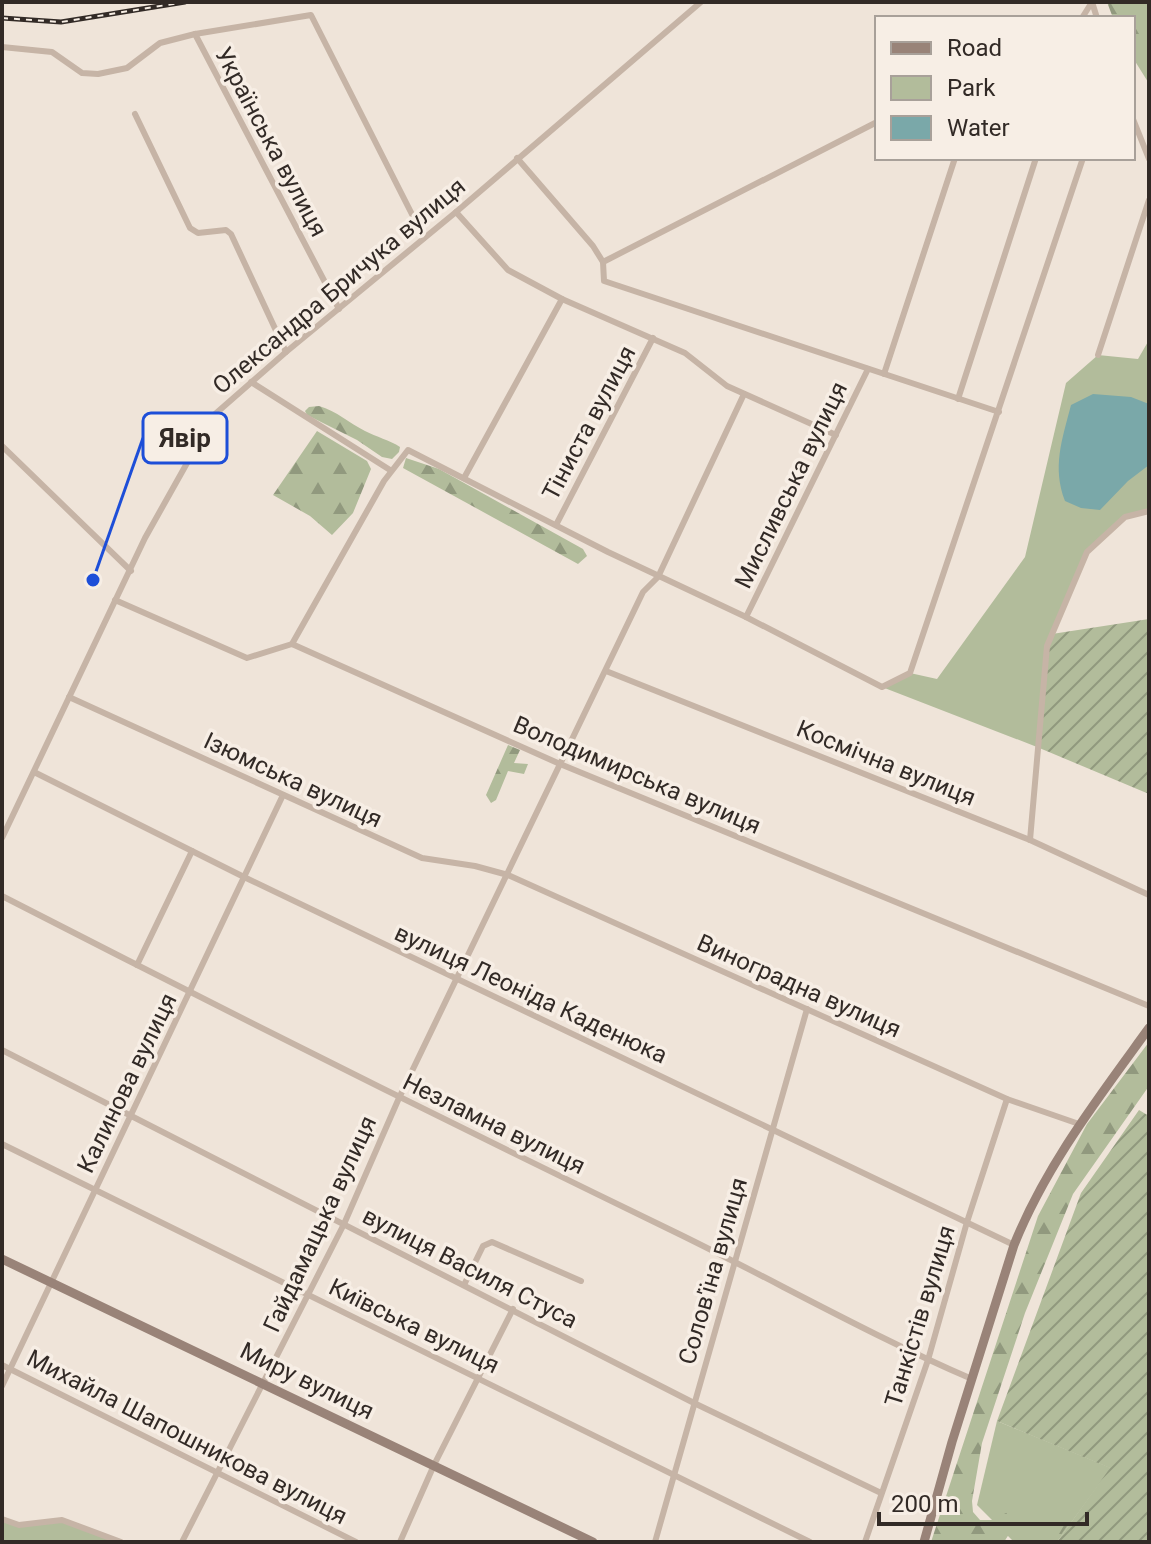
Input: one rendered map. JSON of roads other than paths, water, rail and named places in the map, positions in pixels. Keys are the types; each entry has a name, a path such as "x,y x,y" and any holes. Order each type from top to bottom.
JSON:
{"main road":[{"path":"924,1542 972,1379 1026,1216 1079,1124 1149,1028"},
{"name":"Миру вулиця","path":"2,1259 593,1542"}],"street":[{"name":"Олександра Бричука вулиця","path":"2,838 145,538 214,415 701,2"},
{"path":"1083,16 1092,2 1096,16"},
{"path":"2,47 52,52 82,73 98,74 127,68 160,43 195,34 311,15 424,238"},
{"name":"Українська вулиця","path":"195,34 339,309"},
{"path":"135,114 190,228 198,233 226,230 231,234 286,352"},
{"path":"603,262 875,123"},
{"path":"1135,124 1149,159"},
{"path":"517,158 593,246 603,262 604,281 999,412"},
{"path":"884,374 954,160"},
{"path":"958,399 1035,160"},
{"path":"115,600 247,658 292,644 390,470 408,450 882,687 910,673 1082,160"},
{"path":"1098,355 1149,200"},
{"path":"456,212 508,270 562,299 685,353 727,386 836,435"},
{"path":"464,478 562,299"},
{"name":"Тіниста вулиця","path":"556,525 653,338"},
{"name":"Мисливська вулиця","path":"746,617 868,369"},
{"path":"251,382 390,470"},
{"name":"Гайдамацька вулиця","path":"182,1542 344,1224 456,979 643,592 658,577 744,394"},
{"path":"2,446 131,571"},
{"path":"1030,840 1047,646 1087,552 1125,517 1149,511"},
{"name":"Володимирська вулиця","path":"292,644 560,764 1149,1006"},
{"name":"Космічна вулиця","path":"606,671 1030,840 1149,895"},
{"name":"Ізюмська вулиця","path":"69,697 430,862 475,866 508,875"},
{"name":"вулиця Леоніда Каденюка","path":"34,772 244,877 1014,1245"},
{"name":"Калинова вулиця","path":"2,1386 283,795"},
{"path":"137,965 192,851"},
{"name":"Виноградна вулиця","path":"508,875 1007,1099 1079,1124"},
{"name":"Незламна вулиця","path":"2,896 399,1098 972,1379"},
{"name":"Солов'їна вулиця","path":"655,1542 807,1009"},
{"name":"вулиця Василя Стуса","path":"2,1050 694,1403 881,1493"},
{"name":"Танкістів вулиця","path":"865,1542 928,1360 967,1222 1007,1099"},
{"name":"Київська вулиця","path":"2,1144 810,1542"},
{"path":"464,1285 483,1246 492,1242 581,1281"},
{"path":"400,1542 434,1465 513,1309"},
{"name":"Михайла Шапошникова вулиця","path":"2,1365 356,1542"},
{"path":"2,1519 19,1525 62,1520 121,1542"}],"water":[{"path":"1093,394 1131,397 1149,404 1149,465 1128,481 1100,510 1081,508 1065,501 1059,477 1060,453 1071,405"}],"railway":[{"path":"2,18 61,22 185,2"}],"place":[{"name":"Явiр","path":"93,580"}]}
